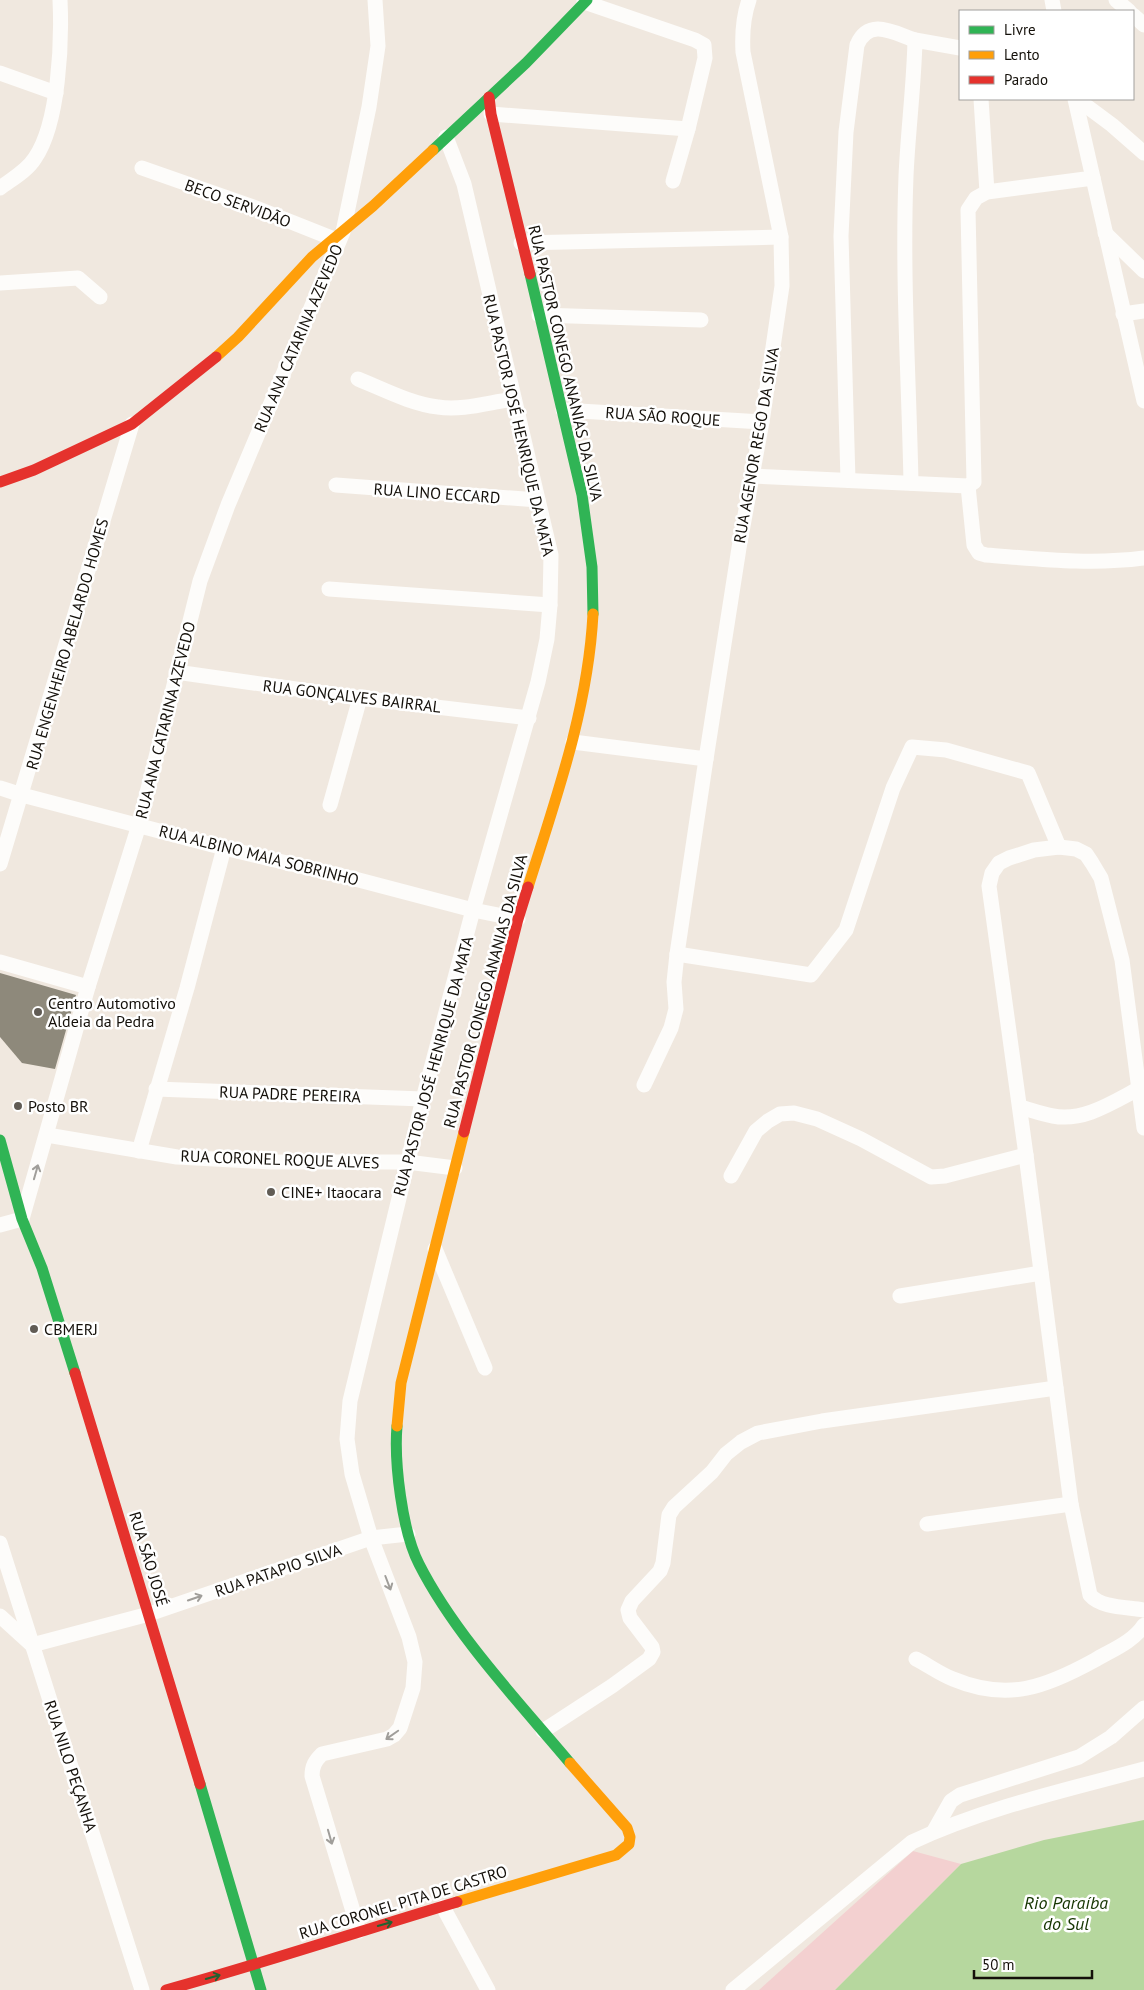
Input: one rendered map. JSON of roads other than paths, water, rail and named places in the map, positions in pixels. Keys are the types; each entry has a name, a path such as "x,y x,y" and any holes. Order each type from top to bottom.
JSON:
{"street":[{"path":"0,188 27,168 36,157 43,143 56,93 60,36 60,0"},
{"name":"RUA ANA CATARINA AZEVEDO","path":"22,1219 88,987 139,825 200,582 228,505 338,236 372,91 378,46 375,0"},
{"name":"RUA AGENOR REGO DA SILVA","path":"644,1084 672,1028 676,1009 674,982 706,759 738,548 762,422 782,286 781,237 743,52 742,32 745,11 749,0"},
{"path":"1116,0 1128,10"},
{"path":"0,482 34,470 132,424 209,363 238,337 312,257 338,236 526,63 586,1 695,40 704,45 705,58 673,181"},
{"path":"1134,16 1144,25"},
{"path":"848,480 841,236 846,132 857,45 864,32 870,29 881,28 916,40 959,48"},
{"path":"912,483 906,185 916,40"},
{"path":"0,73 56,93"},
{"name":"RUA PASTOR CONEGO ANANIAS DA SILVA","path":"490,96 491,114 563,410 586,522 592,566 594,608 591,649 582,703 518,919 455,1168 401,1383 396,1442 400,1485 408,1534 418,1563 458,1628 543,1731 627,1828"},
{"path":"981,100 987,192"},
{"path":"1076,100 1144,401"},
{"path":"1077,100 1112,124 1144,153"},
{"path":"491,114 688,129"},
{"name":"RUA PASTOR JOSÉ HENRIQUE DA MATA","path":"359,1931 312,1776 312,1767 322,1754 387,1739 394,1735 400,1728 413,1688 415,1662 409,1637 371,1538 352,1474 347,1439 350,1401 423,1099 473,910 529,718 547,639 550,605 551,554 464,184 446,137"},
{"name":"BECO SERVIDÃO","path":"142,168 338,236"},
{"path":"752,476 968,486 972,484 975,479 968,210 976,198 987,192 1093,178"},
{"path":"1105,233 1144,271"},
{"path":"521,243 781,237"},
{"path":"0,284 78,278 100,296"},
{"path":"1123,314 1144,311"},
{"path":"539,315 701,320"},
{"path":"358,378 417,402 437,407 452,408 514,399"},
{"name":"RUA SÃO ROQUE","path":"563,410 762,422"},
{"name":"RUA ENGENHEIRO ABELARDO HOMES","path":"0,864 132,424"},
{"name":"RUA LINO ECCARD","path":"336,485 538,500"},
{"path":"968,486 974,545 979,553 1082,562 1144,558"},
{"path":"329,589 550,605"},
{"name":"RUA GONÇALVES BAIRRAL","path":"176,672 360,698 529,718"},
{"path":"330,805 360,698"},
{"path":"572,742 706,759"},
{"path":"678,954 811,975 846,930 893,788 912,747 946,750 1028,773 1059,847"},
{"name":"RUA ALBINO MAIA SOBRINHO","path":"0,788 224,848 355,878 473,910 518,919"},
{"path":"1144,1128 1122,960 1101,878 1086,854 1076,849 1059,847 1034,850 999,863 992,873 989,886 1020,1107 1071,1504 1090,1595 1095,1600 1104,1603 1144,1610"},
{"path":"140,1151 156,1089 187,988 224,848"},
{"path":"0,962 88,987"},
{"path":"1020,1107 1054,1116 1074,1117 1110,1104 1140,1088"},
{"name":"RUA PADRE PEREIRA","path":"156,1089 423,1099"},
{"path":"731,1176 756,1131 780,1114 794,1112 817,1119 861,1139 930,1178 945,1176 1026,1155"},
{"name":"RUA CORONEL ROQUE ALVES","path":"47,1135 177,1157 271,1162 407,1162 455,1168"},
{"name":"RUA SÃO JOSÉ","path":"0,1140 22,1219 42,1268 149,1614 261,1990"},
{"path":"0,1226 22,1219"},
{"path":"435,1249 485,1368"},
{"path":"900,1296 1041,1273"},
{"path":"543,1731 612,1686 648,1659 653,1652 652,1647 630,1618 628,1610 632,1601 660,1571 663,1563 669,1516 674,1507 712,1472 726,1454 741,1442 758,1433 822,1420 1056,1388"},
{"path":"927,1524 1071,1504"},
{"name":"RUA PATAPIO SILVA","path":"32,1645 149,1614 371,1538 408,1534"},
{"name":"RUA NILO PEÇANHA","path":"0,1543 142,1990"},
{"path":"0,1616 32,1645"},
{"path":"916,1659 953,1679 999,1690 1016,1691 1041,1685 1086,1664 1129,1641 1144,1625"},
{"path":"934,1832 951,1801 960,1795 1079,1757 1111,1737 1144,1708"},
{"path":"733,1990 912,1842 934,1832 1016,1804 1144,1769"},
{"name":"RUA CORONEL PITA DE CASTRO","path":"166,1990 255,1965 359,1931 616,1855 629,1844 630,1837 627,1828"},
{"path":"444,1907 488,1990"}],"water":[{"name":"Rio Paraíba do Sul","path":"1144,1820 1144,1990 835,1990 961,1864 1044,1840"}],"place":[{"name":"Centro Automotivo Aldeia da Pedra","path":"38,1012"},
{"name":"Posto BR","path":"18,1106"},
{"name":"CINE+ Itaocara","path":"271,1192"},
{"name":"CBMERJ","path":"34,1329"}]}
